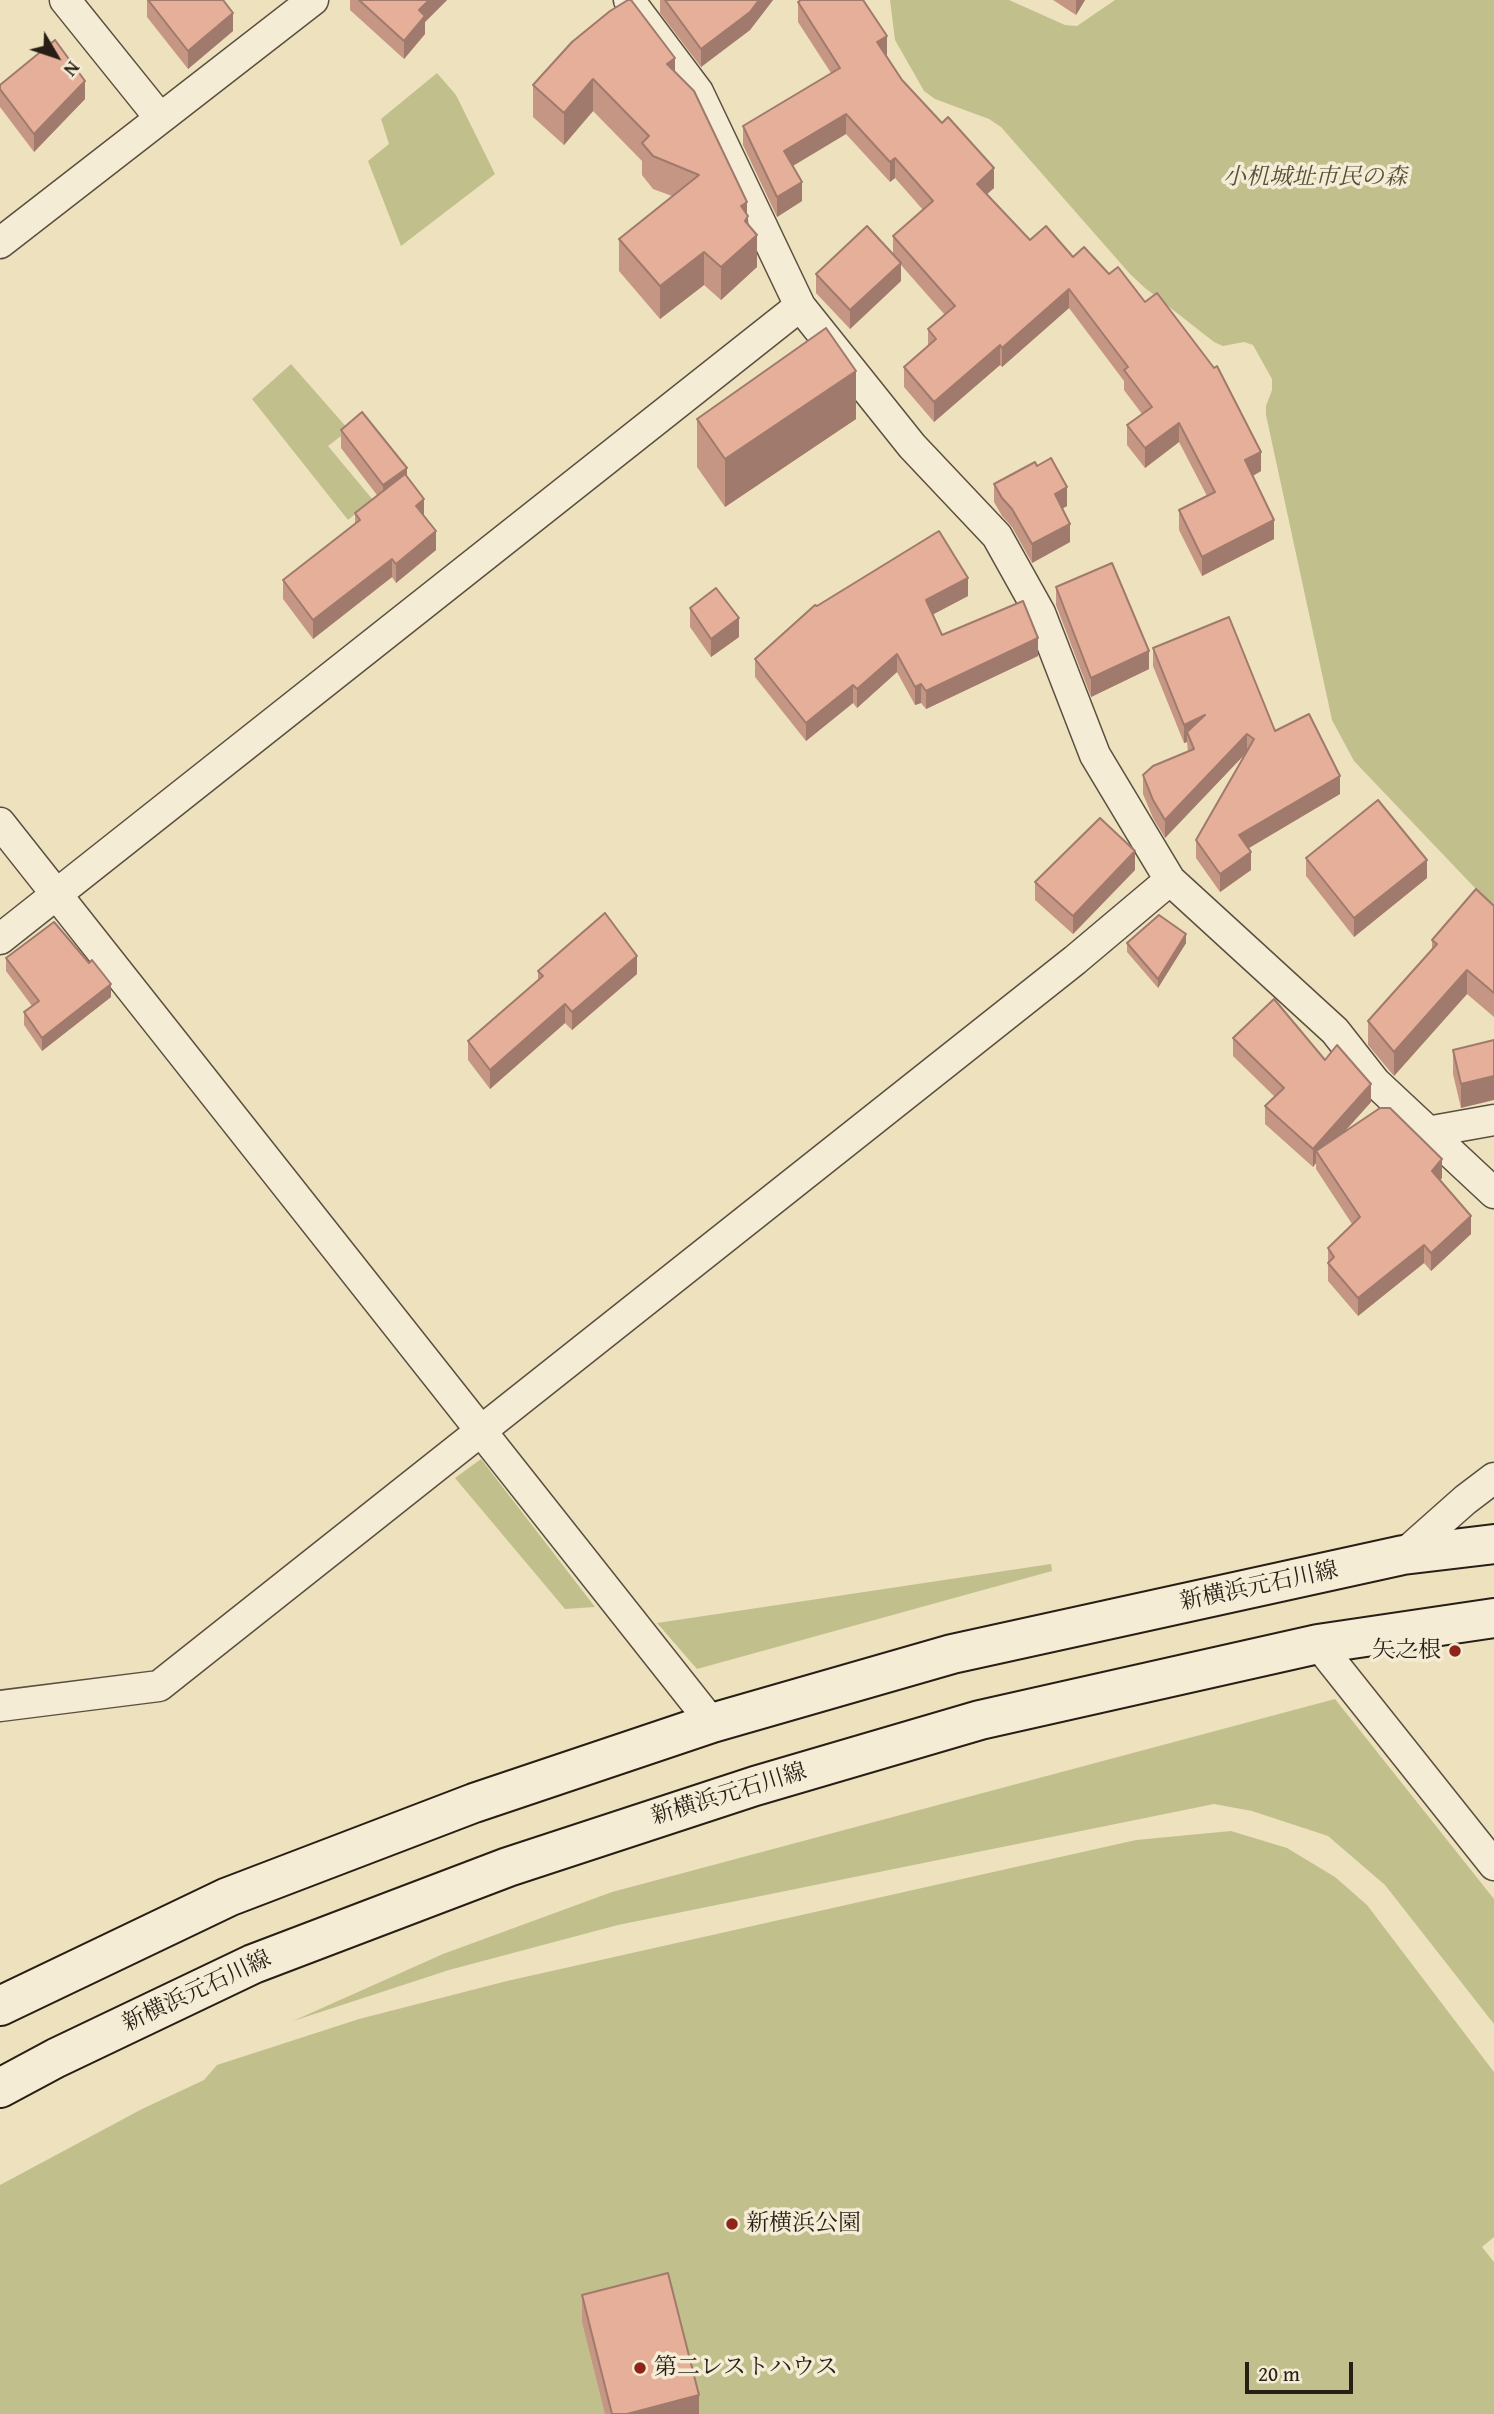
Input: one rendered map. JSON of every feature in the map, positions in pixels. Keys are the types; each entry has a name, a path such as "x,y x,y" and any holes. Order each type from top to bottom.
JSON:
{"street":[{"path":"65,0 160,118"},
{"path":"0,243 313,0"},
{"path":"629,0 698,92 800,306 912,446 997,536 1040,614 1095,755 1170,880 1335,1031 1376,1082 1494,1193"},
{"path":"0,939 800,306"},
{"path":"0,823 712,1723"},
{"path":"0,1706 159,1686 1075,960 1170,880"},
{"path":"1427,1132 1494,1120"},
{"path":"1403,1555 1494,1478"},
{"name":"新横浜元石川線","path":"0,2006 228,1897 474,1803 712,1723 953,1654 1403,1555 1494,1544"},
{"name":"新横浜元石川線","path":"0,2088 56,2058 253,1964 508,1867 755,1786 980,1720 1318,1644 1494,1618"},
{"path":"1318,1644 1494,1865"}],"green space":[{"name":"小机城址市民の森","path":"890,0 1009,0 1065,25 1077,26 1115,0 1494,0 1494,908 1354,761 1332,720 1266,415 1272,379 1253,345 1244,342 1223,346 1214,342 1130,274 1001,127 989,119 935,99 924,91 895,40"},
{"path":"437,73 456,95 495,174 401,246 368,161 389,144 381,119"},
{"path":"291,364 349,430 328,446 373,500 348,520 252,399"},
{"path":"481,1459 595,1607 565,1609 455,1478"},
{"path":"1051,1564 1052,1571 697,1669 657,1623"},
{"path":"1335,1699 1494,1899 1494,2024 1385,1885 1328,1836 1252,1811 1214,1804 618,1925 449,1970 293,2021 443,1954 612,1892"},
{"name":"新横浜公園","path":"1231,1831 1287,1848 1335,1877 1367,1905 1494,2072 1494,2237 1482,2247 1494,2262 1494,2414 0,2414 0,2185 142,2109 204,2080 217,2065 359,2019 507,1981 1136,1840"}],"building":[{"path":"148,0 223,0 233,13 188,51"},
{"path":"359,0 429,0 419,10 425,16 404,41"},
{"path":"631,0 675,58 667,64 694,91 747,202 741,206 748,216 745,221 757,235 721,267 704,252 660,286 619,239 699,175 653,156 642,143 649,136 593,79 564,113 533,85 572,42"},
{"path":"665,0 759,0 750,12 701,49"},
{"path":"863,0 887,36 877,42 902,80 942,123 948,117 994,168 977,184 1030,240 1046,226 1073,257 1084,247 1109,274 1118,267 1145,302 1157,293 1214,368 1217,366 1261,452 1245,460 1274,520 1202,557 1179,510 1215,492 1179,423 1145,448 1127,425 1152,407 1124,370 1128,367 1069,289 1002,348 1000,345 934,402 904,367 936,339 928,329 955,306 893,236 933,201 895,158 890,162 846,114 784,151 802,182 777,197 743,126 840,68 798,2"},
{"path":"55,40 85,81 34,134 0,89 0,85"},
{"path":"867,226 901,263 850,310 816,274"},
{"path":"826,328 856,371 725,459 697,419"},
{"path":"362,412 407,468 383,485 341,430"},
{"path":"1051,458 1067,487 1055,494 1070,524 1032,544 994,484 1035,462 1037,466"},
{"path":"405,474 424,499 416,506 436,531 396,564 392,559 313,620 283,580 360,520 355,513"},
{"path":"939,531 968,578 926,600 942,635 1023,601 1038,638 926,691 921,684 915,687 897,654 857,689 853,685 806,723 755,659 815,605"},
{"path":"1112,563 1149,651 1091,678 1056,587"},
{"path":"716,588 739,618 711,639 690,608"},
{"path":"1229,617 1275,731 1309,714 1340,776 1239,835 1251,852 1220,874 1196,840 1254,739 1247,734 1165,820 1143,775 1153,766 1194,749 1187,732 1205,715 1184,725 1153,648"},
{"path":"1378,800 1427,860 1354,918 1306,858"},
{"path":"1100,818 1135,851 1073,916 1035,882"},
{"path":"1476,889 1494,906 1494,993 1467,970 1394,1052 1368,1021 1437,944 1432,940"},
{"path":"605,913 637,956 572,1012 565,1004 490,1070 468,1041 543,976 538,971"},
{"path":"1159,915 1186,934 1158,979 1127,943"},
{"path":"54,922 89,963 92,960 111,984 42,1038 24,1012 39,1001 6,958"},
{"path":"1274,999 1325,1060 1337,1045 1371,1084 1313,1149 1265,1106 1284,1088 1233,1038"},
{"path":"1494,1040 1494,1076 1461,1084 1453,1050"},
{"path":"1380,1108 1390,1108 1442,1159 1432,1171 1471,1216 1431,1253 1424,1245 1358,1298 1328,1263 1334,1257 1328,1248 1360,1217 1316,1151"},
{"name":"第二レストハウス","path":"668,2273 699,2395 627,2414 612,2414 582,2295"}],"place":[{"name":"矢之根","path":"1455,1651"},
{"name":"新横浜公園","path":"732,2224"},
{"name":"第二レストハウス","path":"640,2368"}]}
